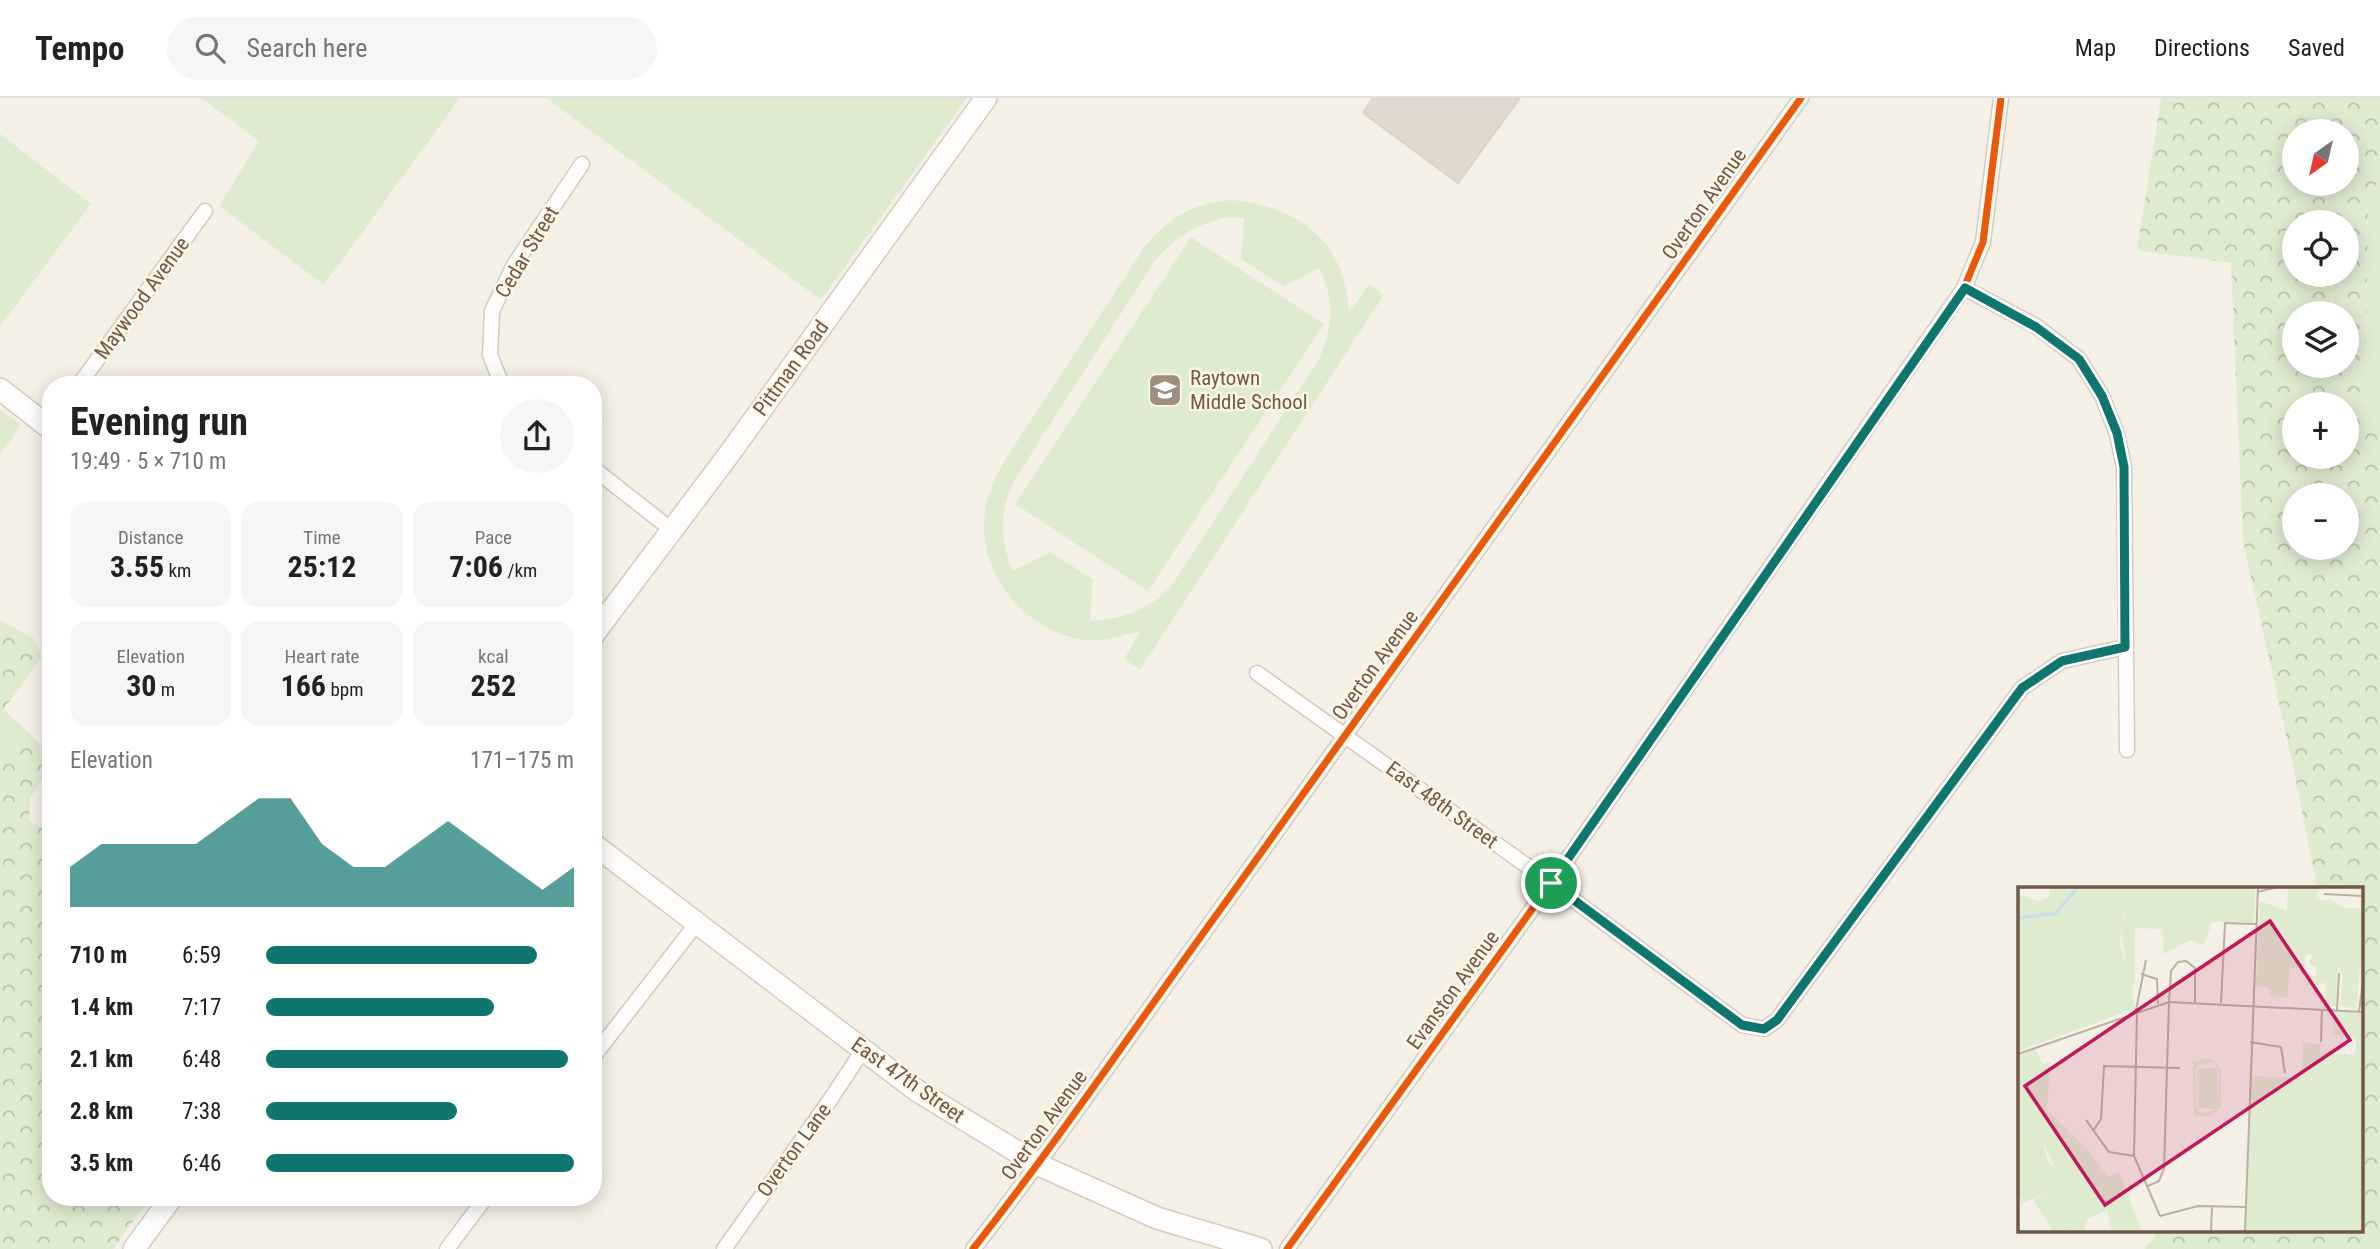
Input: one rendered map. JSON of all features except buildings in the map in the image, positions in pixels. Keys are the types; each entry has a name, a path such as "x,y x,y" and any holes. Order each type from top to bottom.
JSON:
{"main road":[{"name":"Pittman Road","path":"602,623 673,531 986,98"},
{"path":"0,389 42,421"},
{"name":"East 47th Street","path":"602,851 916,1090 1039,1165 1157,1218 1261,1249"},
{"path":"134,1249 165,1206"}],"street":[{"name":"Overton Avenue","path":"973,1249 1039,1165 1141,1018 1801,98"},
{"name":"Evanston Avenue","path":"1287,1249 1551,883 1965,288 1983,242 2001,98"},
{"name":"Cedar Street","path":"498,376 490,355 492,311 514,265 582,164"},
{"name":"Maywood Avenue","path":"86,376 205,211"},
{"path":"1965,288 2036,327 2079,359 2102,396 2117,433 2124,467 2127,750"},
{"path":"602,475 673,531"},
{"name":"East 48th Street","path":"1257,673 1551,883 1742,1025 1764,1029 1777,1020 2022,688 2062,661 2125,647"},
{"path":"602,1045 697,923"},
{"name":"Overton Lane","path":"724,1249 863,1050"},
{"path":"447,1249 479,1206"}],"green space":[{"path":"201,98 460,98 324,285 219,206 259,141"},
{"path":"546,98 967,98 821,300"},
{"path":"2161,98 2380,98 2380,176 2368,203 2365,420 2380,422 2380,1249 2145,1249 2158,1232 2362,1232 2362,887 2317,887 2243,541 2231,263 2137,250"},
{"path":"0,134 91,204 0,326"},
{"path":"2380,176 2380,422 2365,420 2368,203"},
{"path":"1232,200 1278,210 1314,232 1328,247 1339,266 1346,287 1349,312 1369,284 1384,295 1140,670 1124,659 1141,631 1120,637 1083,640 1044,626 1012,599 1000,582 985,543 986,505 991,488 1007,457 1145,246 1174,219 1194,208","holes":["1225,218 1244,218 1241,259 1284,287 1319,268 1330,302 1324,347 1319,359 1172,585 1154,601 1135,612 1090,621 1093,579 1050,552 1013,571 1003,526 1009,492 1154,262 1177,239 1204,224"]},
{"path":"1191,237 1324,324 1148,591 1015,504"},
{"path":"0,409 21,425 0,455"},
{"path":"0,620 33,638 42,657 0,714"},
{"path":"4,710 29,733 0,763 0,714"},
{"path":"29,733 42,745 42,779 30,799 29,821 42,828 42,1206 144,1206 113,1249 0,1249 0,763"}],"cycle path":[{"path":"973,1249 1072,1116 1801,98"},
{"path":"1287,1249 1551,883 1964,288 1983,242 2001,98"}],"place":[{"name":"Raytown Middle School","path":"1165,390"}],"route":[{"path":"1965,288 2036,327 2079,359 2102,396 2117,433 2124,467 2125,647 2062,661 2022,688 1777,1020 1764,1029 1742,1025 1551,883 1965,288"}]}
